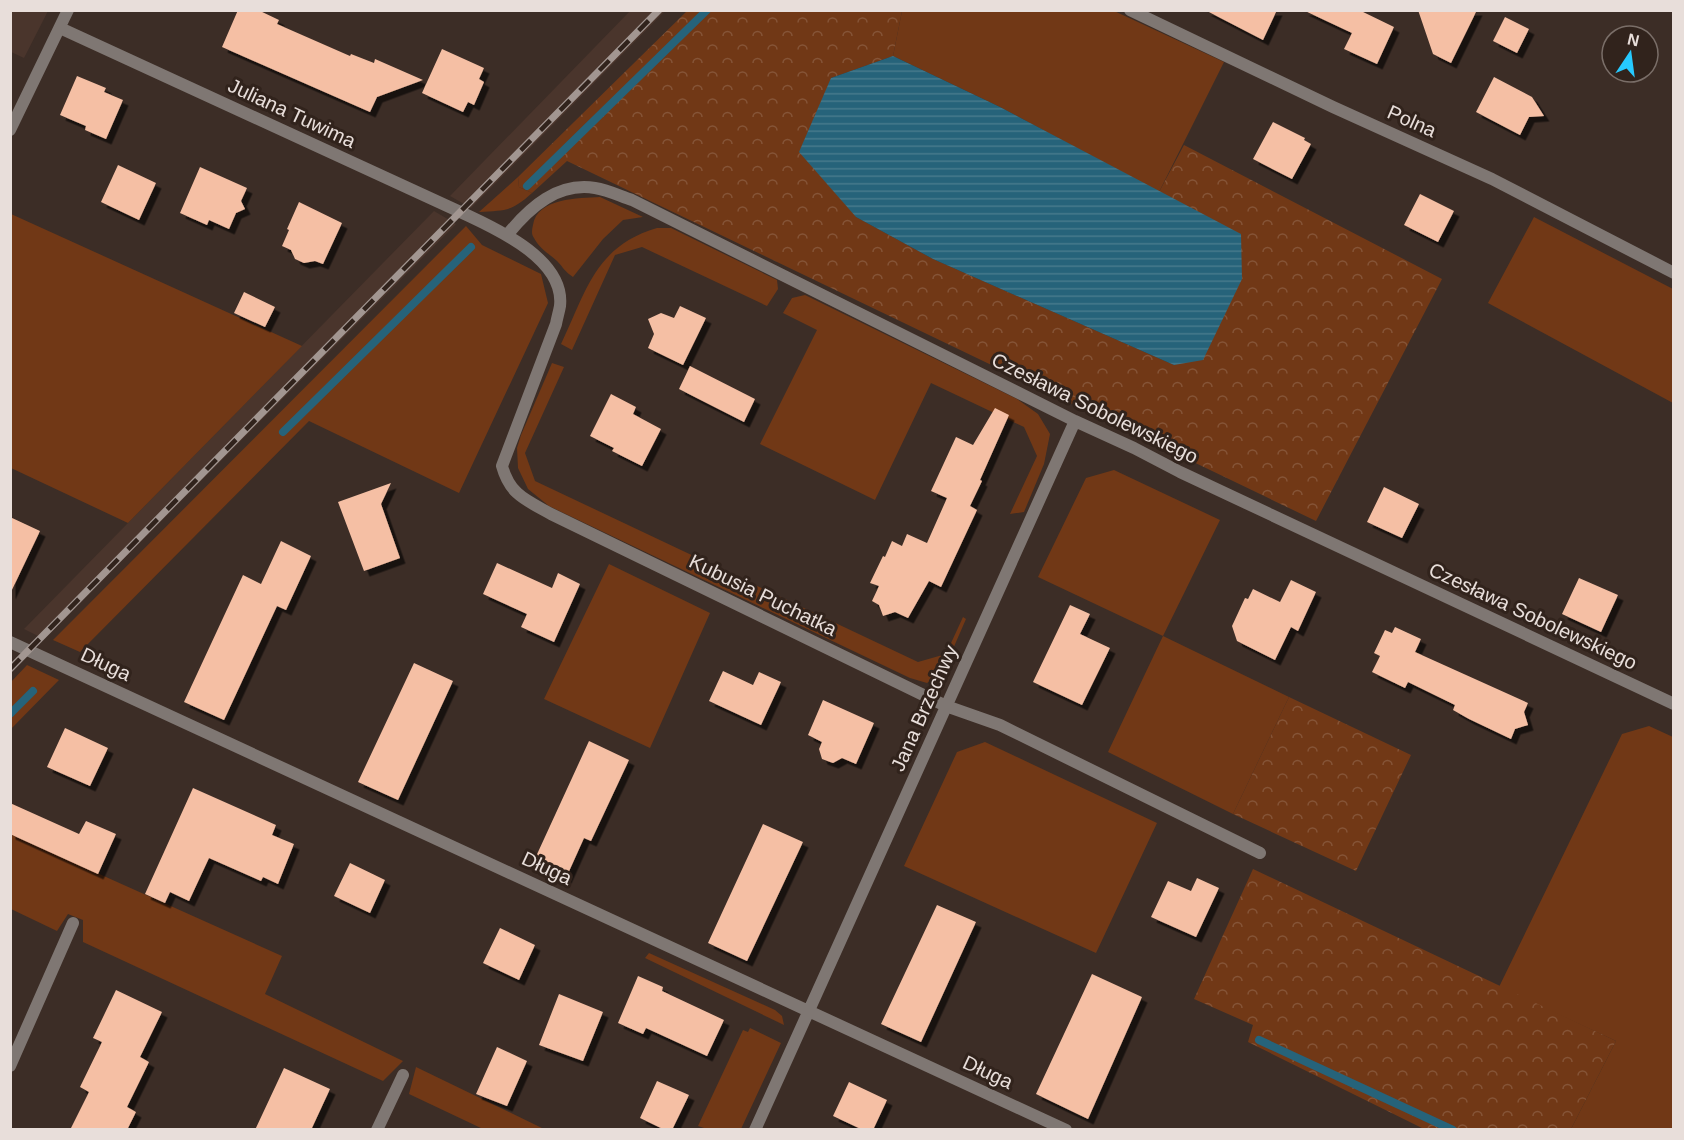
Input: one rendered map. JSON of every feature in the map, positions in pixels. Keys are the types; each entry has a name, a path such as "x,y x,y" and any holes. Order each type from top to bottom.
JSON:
{"street":[{"path":"10,130 69,10"},
{"name":"Polna","path":"1130,10 1333,107 1492,179 1674,273"},
{"name":"Juliana Tuwima","path":"60,28 508,234"},
{"name":"Czesława Sobolewskiego","path":"508,234 522,216 552,194 580,187 598,188 632,200 1075,421 1674,704"},
{"name":"Kubusia Puchatka","path":"508,234 539,258 550,271 559,291 561,304 556,324 502,466 507,482 523,499 946,706 1000,725 1260,853"},
{"name":"Jana Brzechwy","path":"755,1130 1075,421"},
{"name":"Długa","path":"10,642 1066,1130"},
{"path":"10,1066 73,923"},
{"path":"377,1130 403,1075"}],"shaded area":[{"path":"11,10 48,11 24,58 11,52"},
{"path":"630,11 665,11 471,208 450,196"},
{"path":"434,211 456,224 44,639 24,629"}],"green space":[{"path":"1112,10 1224,62 1159,192 1000,107 893,56 902,11"},
{"path":"687,11 902,11 893,56 831,78 856,217 933,259 1174,365 1241,235 1159,192 1184,145 1442,279 1316,521 567,161 532,193 519,187 518,177"},
{"path":"518,177 519,187 532,193 519,204 508,209 479,212"},
{"path":"600,197 643,217 623,220 603,239 573,277 544,251 532,235 536,216 542,209 560,201"},
{"path":"11,214 302,346 128,523 11,468"},
{"path":"1534,217 1673,289 1673,403 1488,303"},
{"path":"466,226 482,245 541,274 548,303 459,493 309,421 80,652 53,640"},
{"path":"657,228 671,228 777,280 778,289 767,306 642,247 615,255 572,350 561,344 586,289 606,259 619,246"},
{"path":"805,295 1017,399 1038,414 1050,434 1044,464 1024,512 1010,514 1037,456 1024,427 931,383 875,500 760,444 817,330 783,313 792,298"},
{"path":"552,363 564,367 525,453 535,481 918,662 946,654 963,617 966,619 943,672 927,683 910,678 549,506 528,489 518,468 517,448"},
{"path":"1114,470 1220,520 1163,636 1038,577 1086,478"},
{"path":"609,564 710,613 650,748 544,699"},
{"path":"1163,636 1289,697 1233,814 1108,752"},
{"path":"27,665 59,680 11,729 11,682"},
{"path":"1289,697 1411,755 1356,871 1233,814"},
{"path":"1649,726 1673,737 1673,1129 1571,1129 1616,1041 1499,987 1622,734"},
{"path":"985,742 1157,823 1096,953 904,866 957,752"},
{"path":"10,834 282,956 265,994 403,1061 383,1081 83,942 83,920 68,914 57,931 11,909"},
{"path":"1253,869 1616,1041 1571,1129 1424,1129 1248,1042 1253,1025 1194,999"},
{"path":"649,953 775,1010 782,1016 784,1025 645,958"},
{"path":"750,1028 781,1043 741,1129 707,1129 698,1126 743,1030 748,1032"},
{"path":"416,1067 544,1129 483,1129 409,1094"}],"water":[{"path":"893,56 1000,107 1241,234 1242,279 1203,360 1174,365 933,259 856,217 799,152 831,78"}],"building":[{"path":"238,10 258,10 279,20 277,24 350,56 351,54 374,63 375,59 423,80 377,97 370,112 222,47"},
{"path":"1205,10 1277,10 1263,40"},
{"path":"1303,10 1359,10 1394,27 1377,64 1344,49 1352,33"},
{"path":"1418,10 1477,10 1451,63 1433,54"},
{"path":"1505,17 1529,29 1517,53 1493,41"},
{"path":"442,49 484,68 479,79 484,82 474,105 468,102 463,112 422,93"},
{"path":"77,76 106,88 104,92 123,100 106,139 85,130 86,126 60,115"},
{"path":"1494,77 1532,97 1544,116 1529,117 1520,135 1476,112"},
{"path":"1273,122 1305,138 1304,140 1311,144 1292,179 1253,159"},
{"path":"118,165 156,183 139,220 101,202"},
{"path":"200,167 247,188 241,201 245,209 236,213 229,229 209,220 207,225 180,213"},
{"path":"1420,194 1454,211 1438,242 1404,225"},
{"path":"299,202 342,223 323,264 315,261 304,263 295,259 291,250 282,246"},
{"path":"244,292 275,307 265,327 234,313"},
{"path":"680,306 706,318 683,365 648,348 654,334 648,319 661,313 674,318"},
{"path":"690,366 755,399 744,422 679,389"},
{"path":"611,394 636,407 633,414 661,429 642,466 612,451 614,448 590,436"},
{"path":"995,408 1009,415 970,506 977,510 941,587 929,581 908,618 895,612 883,616 879,605 872,601 879,586 870,583 883,556 885,557 892,541 902,546 907,534 927,543 947,498 931,491 956,437 973,445"},
{"path":"391,483 381,504 400,558 364,571 338,502"},
{"path":"1384,487 1419,504 1402,538 1367,522"},
{"path":"10,517 40,531 10,594"},
{"path":"281,541 311,556 286,610 277,606 224,720 184,702 243,575 261,584"},
{"path":"497,563 552,588 558,573 580,584 554,642 521,627 527,614 483,594"},
{"path":"1579,578 1618,595 1601,632 1562,614"},
{"path":"1291,580 1316,592 1298,631 1291,627 1275,660 1237,641 1232,626 1245,598 1248,599 1253,589 1280,602"},
{"path":"1070,605 1090,614 1080,634 1110,648 1082,705 1033,682"},
{"path":"1395,627 1421,639 1415,652 1528,703 1524,712 1528,725 1515,729 1511,739 1469,719 1453,710 1455,705 1408,682 1405,688 1372,672 1380,656 1374,653 1385,630 1392,633"},
{"path":"414,663 453,681 398,800 358,782"},
{"path":"723,671 753,685 759,672 781,682 761,725 709,701"},
{"path":"823,700 874,723 856,764 842,758 833,763 822,759 819,749 822,742 808,735"},
{"path":"65,728 108,748 90,786 47,767"},
{"path":"589,741 629,760 591,841 584,838 566,878 533,863"},
{"path":"193,788 276,825 272,835 294,844 278,884 263,877 261,881 209,858 189,901 170,892 165,903 145,894"},
{"path":"10,803 79,834 86,821 116,834 98,874 10,834"},
{"path":"763,824 803,842 747,961 708,943"},
{"path":"350,863 385,880 370,913 334,896"},
{"path":"1197,878 1219,888 1196,937 1151,917 1168,881 1191,891"},
{"path":"937,905 976,922 921,1042 881,1024"},
{"path":"500,928 535,945 519,980 483,963"},
{"path":"1092,974 1142,997 1088,1119 1036,1094"},
{"path":"638,976 663,987 662,991 724,1020 707,1056 646,1028 643,1034 618,1023"},
{"path":"116,990 162,1012 140,1057 149,1062 127,1107 136,1112 127,1130 70,1130 89,1092 80,1087 102,1042 93,1038"},
{"path":"559,994 603,1012 583,1061 539,1045"},
{"path":"497,1047 527,1061 507,1106 476,1094"},
{"path":"284,1068 330,1089 311,1130 255,1130"},
{"path":"657,1081 689,1095 672,1130 665,1130 640,1118"},
{"path":"849,1082 887,1100 873,1130 863,1130 833,1116"}],"waterway":[{"path":"527,186 707,10"},
{"path":"283,432 471,247"},
{"path":"10,714 33,691"},
{"path":"1259,1040 1453,1130"}],"railway":[{"path":"10,669 659,10"}]}
